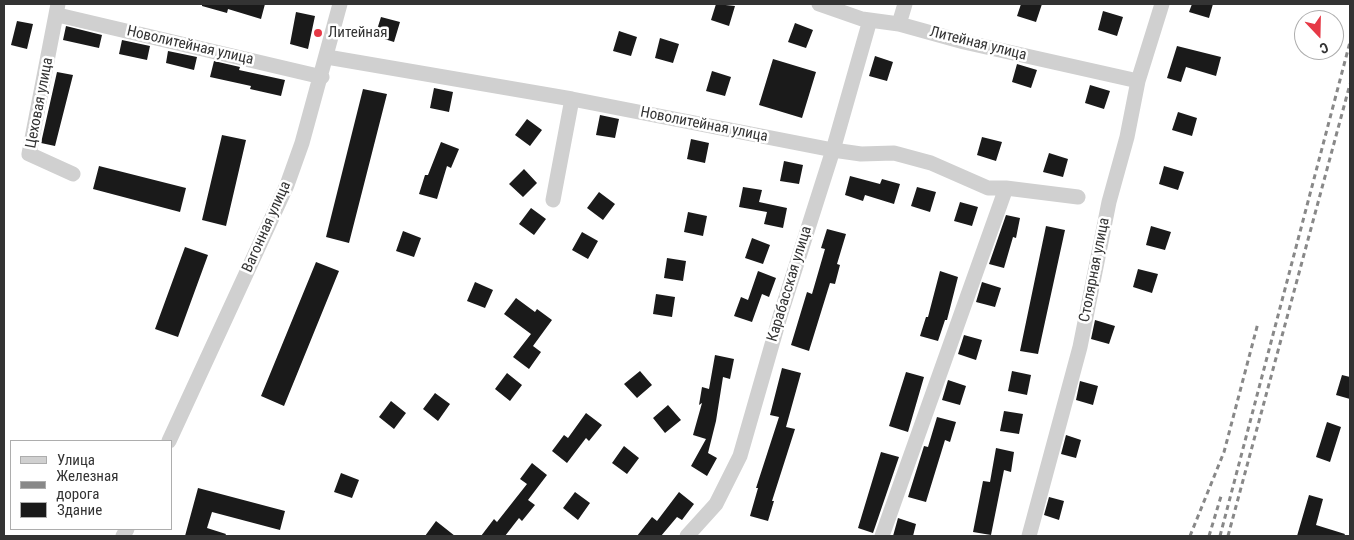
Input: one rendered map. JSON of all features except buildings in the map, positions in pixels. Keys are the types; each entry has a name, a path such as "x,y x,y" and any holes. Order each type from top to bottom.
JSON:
{"street":[{"name":"Вагонная улица","path":"169,440 286,185 302,143 322,77 340,4"},
{"name":"Литейная улица","path":"819,4 870,20 899,24 964,42 1138,81"},
{"path":"899,24 905,4"},
{"name":"Столярная улица","path":"1029,536 1080,347 1109,202 1127,137 1138,81 1162,4"},
{"name":"Новолитейная улица","path":"58,10 322,77"},
{"name":"Цеховая улица","path":"58,10 29,154 73,174"},
{"name":"Карабасская улица","path":"687,536 716,504 740,456 780,313 833,150 870,20"},
{"name":"Новолитейная улица","path":"327,57 572,99 833,150 861,154 894,153 930,163 988,188 1006,188 1078,197"},
{"path":"553,200 572,99"},
{"path":"882,536 1006,188"}],"railway":[{"path":"1220,536 1350,42"},
{"path":"1228,536 1350,84"},
{"path":"1190,536 1224,452 1258,323"},
{"path":"1209,536 1222,493"}],"place":[{"name":"Литейная","path":"318,33"}]}
